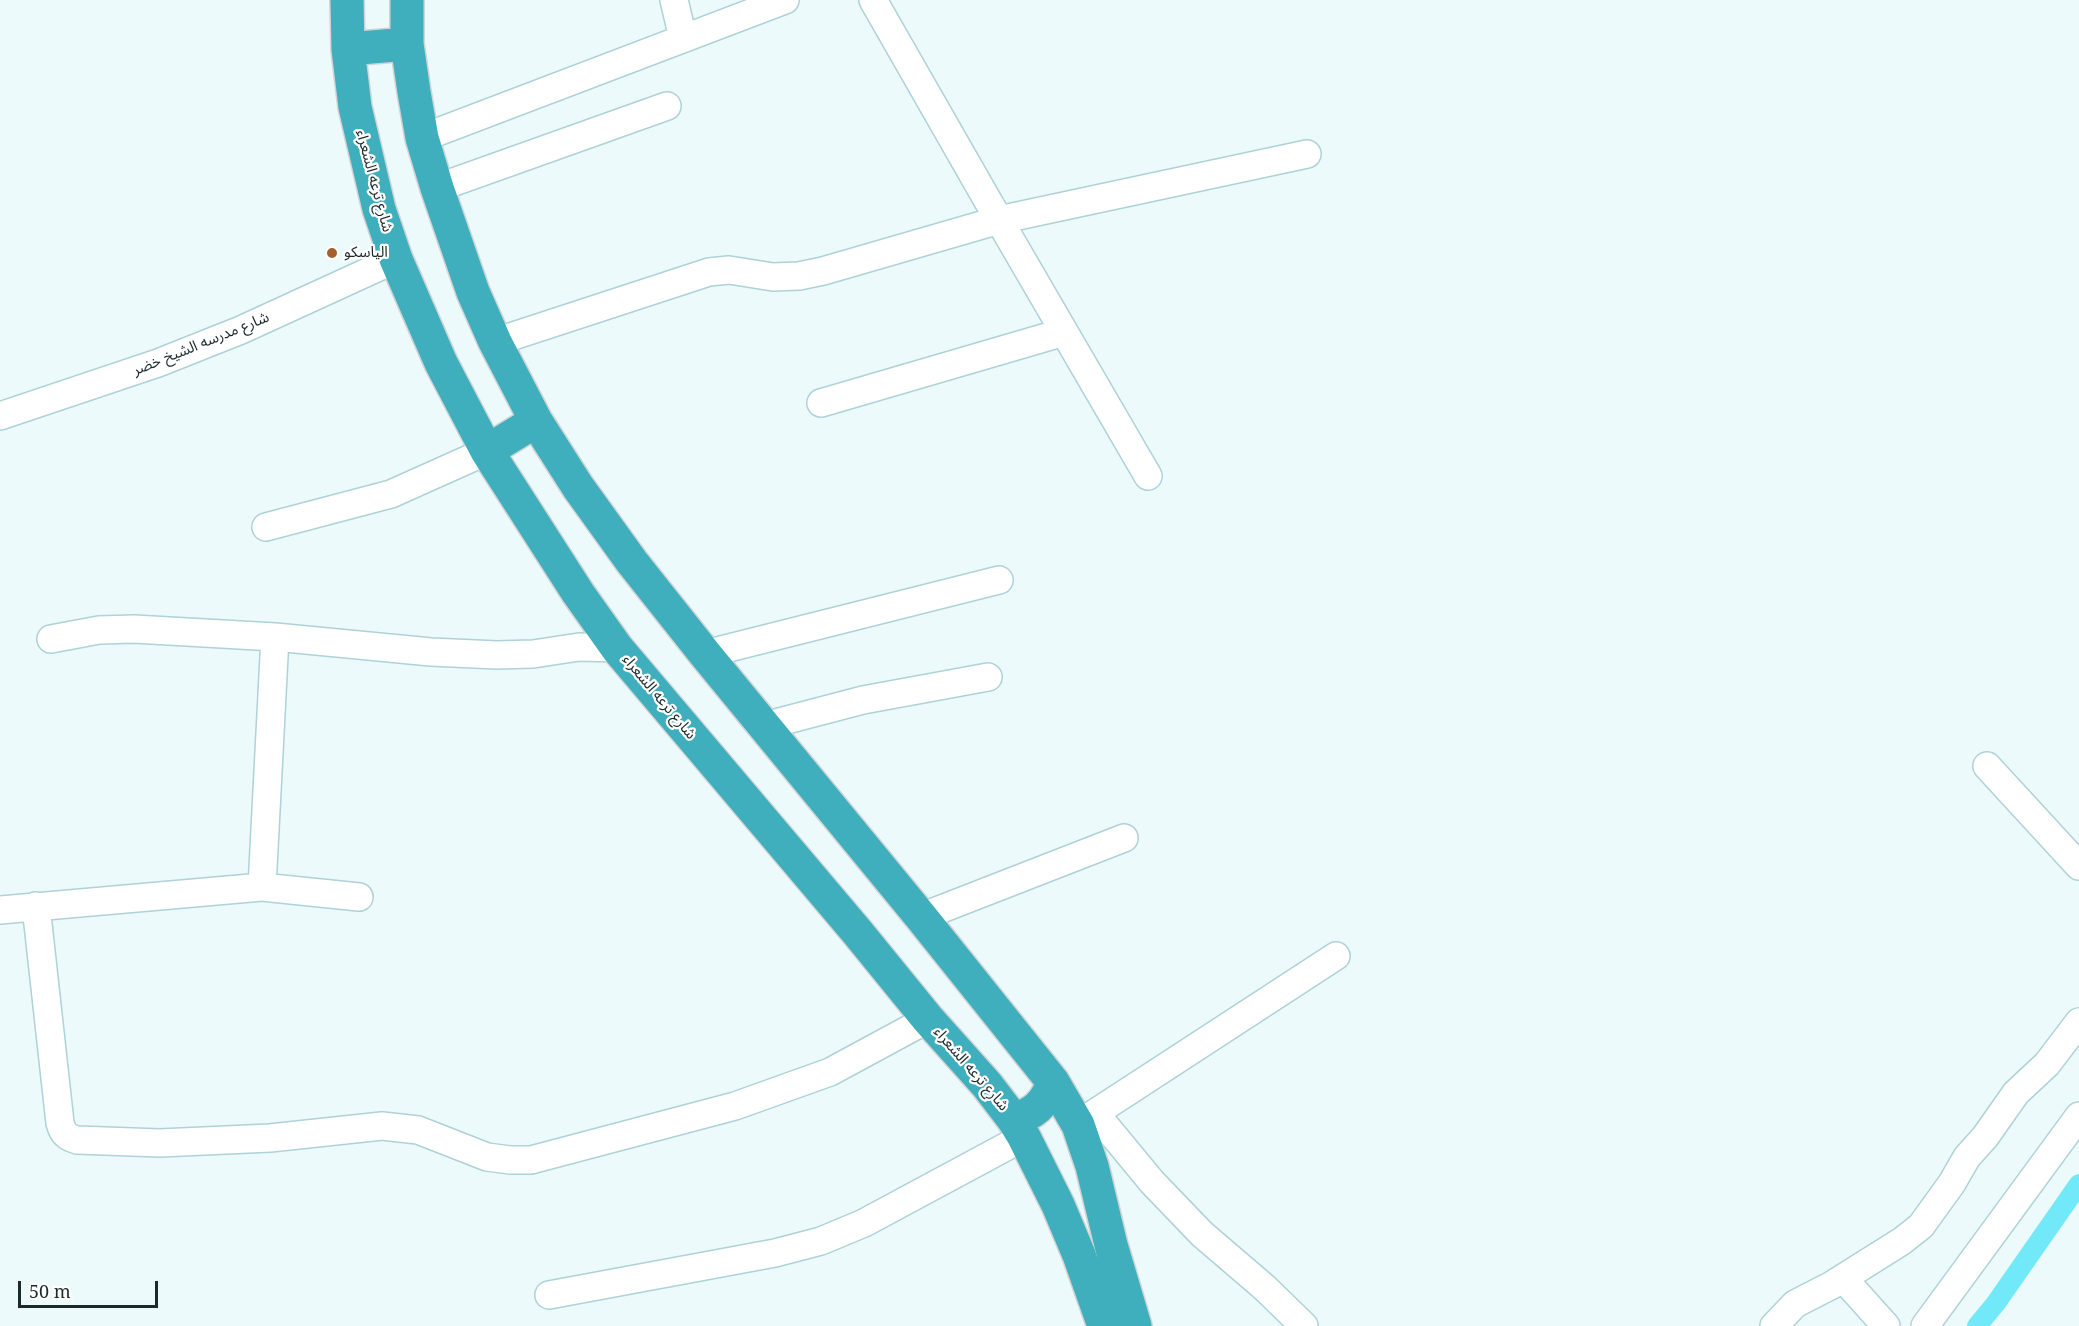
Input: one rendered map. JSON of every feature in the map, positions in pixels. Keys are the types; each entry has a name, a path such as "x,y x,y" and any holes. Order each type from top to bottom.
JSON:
{"highway":[{"name":"شارع ترعه الشعراء","path":"347,0 348,50 356,107 379,209 396,259 441,363 487,451 578,593 617,648 851,924 928,1019 987,1085 1019,1128 1047,1182 1079,1255 1104,1326"},
{"path":"406,0 407,44 422,138 437,188 464,269 495,342 536,421 578,487 632,562 1053,1082 1086,1119 1092,1166 1111,1245 1135,1326"},
{"path":"348,50 407,44"},
{"path":"487,451 536,421"},
{"path":"1019,1128 1022,1117 1046,1100 1053,1082"},
{"path":"1047,1182 1057,1171 1070,1165 1092,1166"}],"street":[{"path":"674,0 684,38"},
{"path":"422,138 785,0"},
{"path":"873,0 1148,476"},
{"path":"437,188 667,106"},
{"path":"495,342 709,272 729,270 773,277 799,276 999,220 1307,154"},
{"name":"شارع مدرسه الشيخ خضر","path":"0,416 169,359 294,307 396,259"},
{"path":"821,403 1064,332"},
{"path":"266,527 391,494 487,451"},
{"path":"705,654 999,580"},
{"path":"51,639 99,630 134,629 275,637 431,652 497,655 533,654 579,647 617,648"},
{"path":"262,887 275,637"},
{"path":"764,726 863,700 988,677"},
{"path":"1987,766 2079,866"},
{"path":"921,917 1124,838"},
{"path":"0,910 262,887 359,897"},
{"path":"36,906 60,1124 67,1137 77,1140 159,1143 270,1138 382,1126 418,1130 487,1157 531,1160 735,1106 830,1072 928,1019"},
{"path":"1304,1326 1265,1288 1202,1234 1147,1176 1086,1119 1336,956"},
{"path":"1774,1326 1795,1304 1843,1278 1902,1241 1920,1226 1952,1183 1967,1157 1985,1137 2016,1093 2047,1064 2079,1022"},
{"path":"1925,1326 2079,1116"},
{"path":"549,1295 775,1253 821,1241 864,1223 1019,1128"},
{"path":"1843,1278 1885,1325"}],"waterway":[{"path":"1977,1326 1996,1303 2079,1184"}],"place":[{"name":"الياسكو","path":"332,253"}]}
